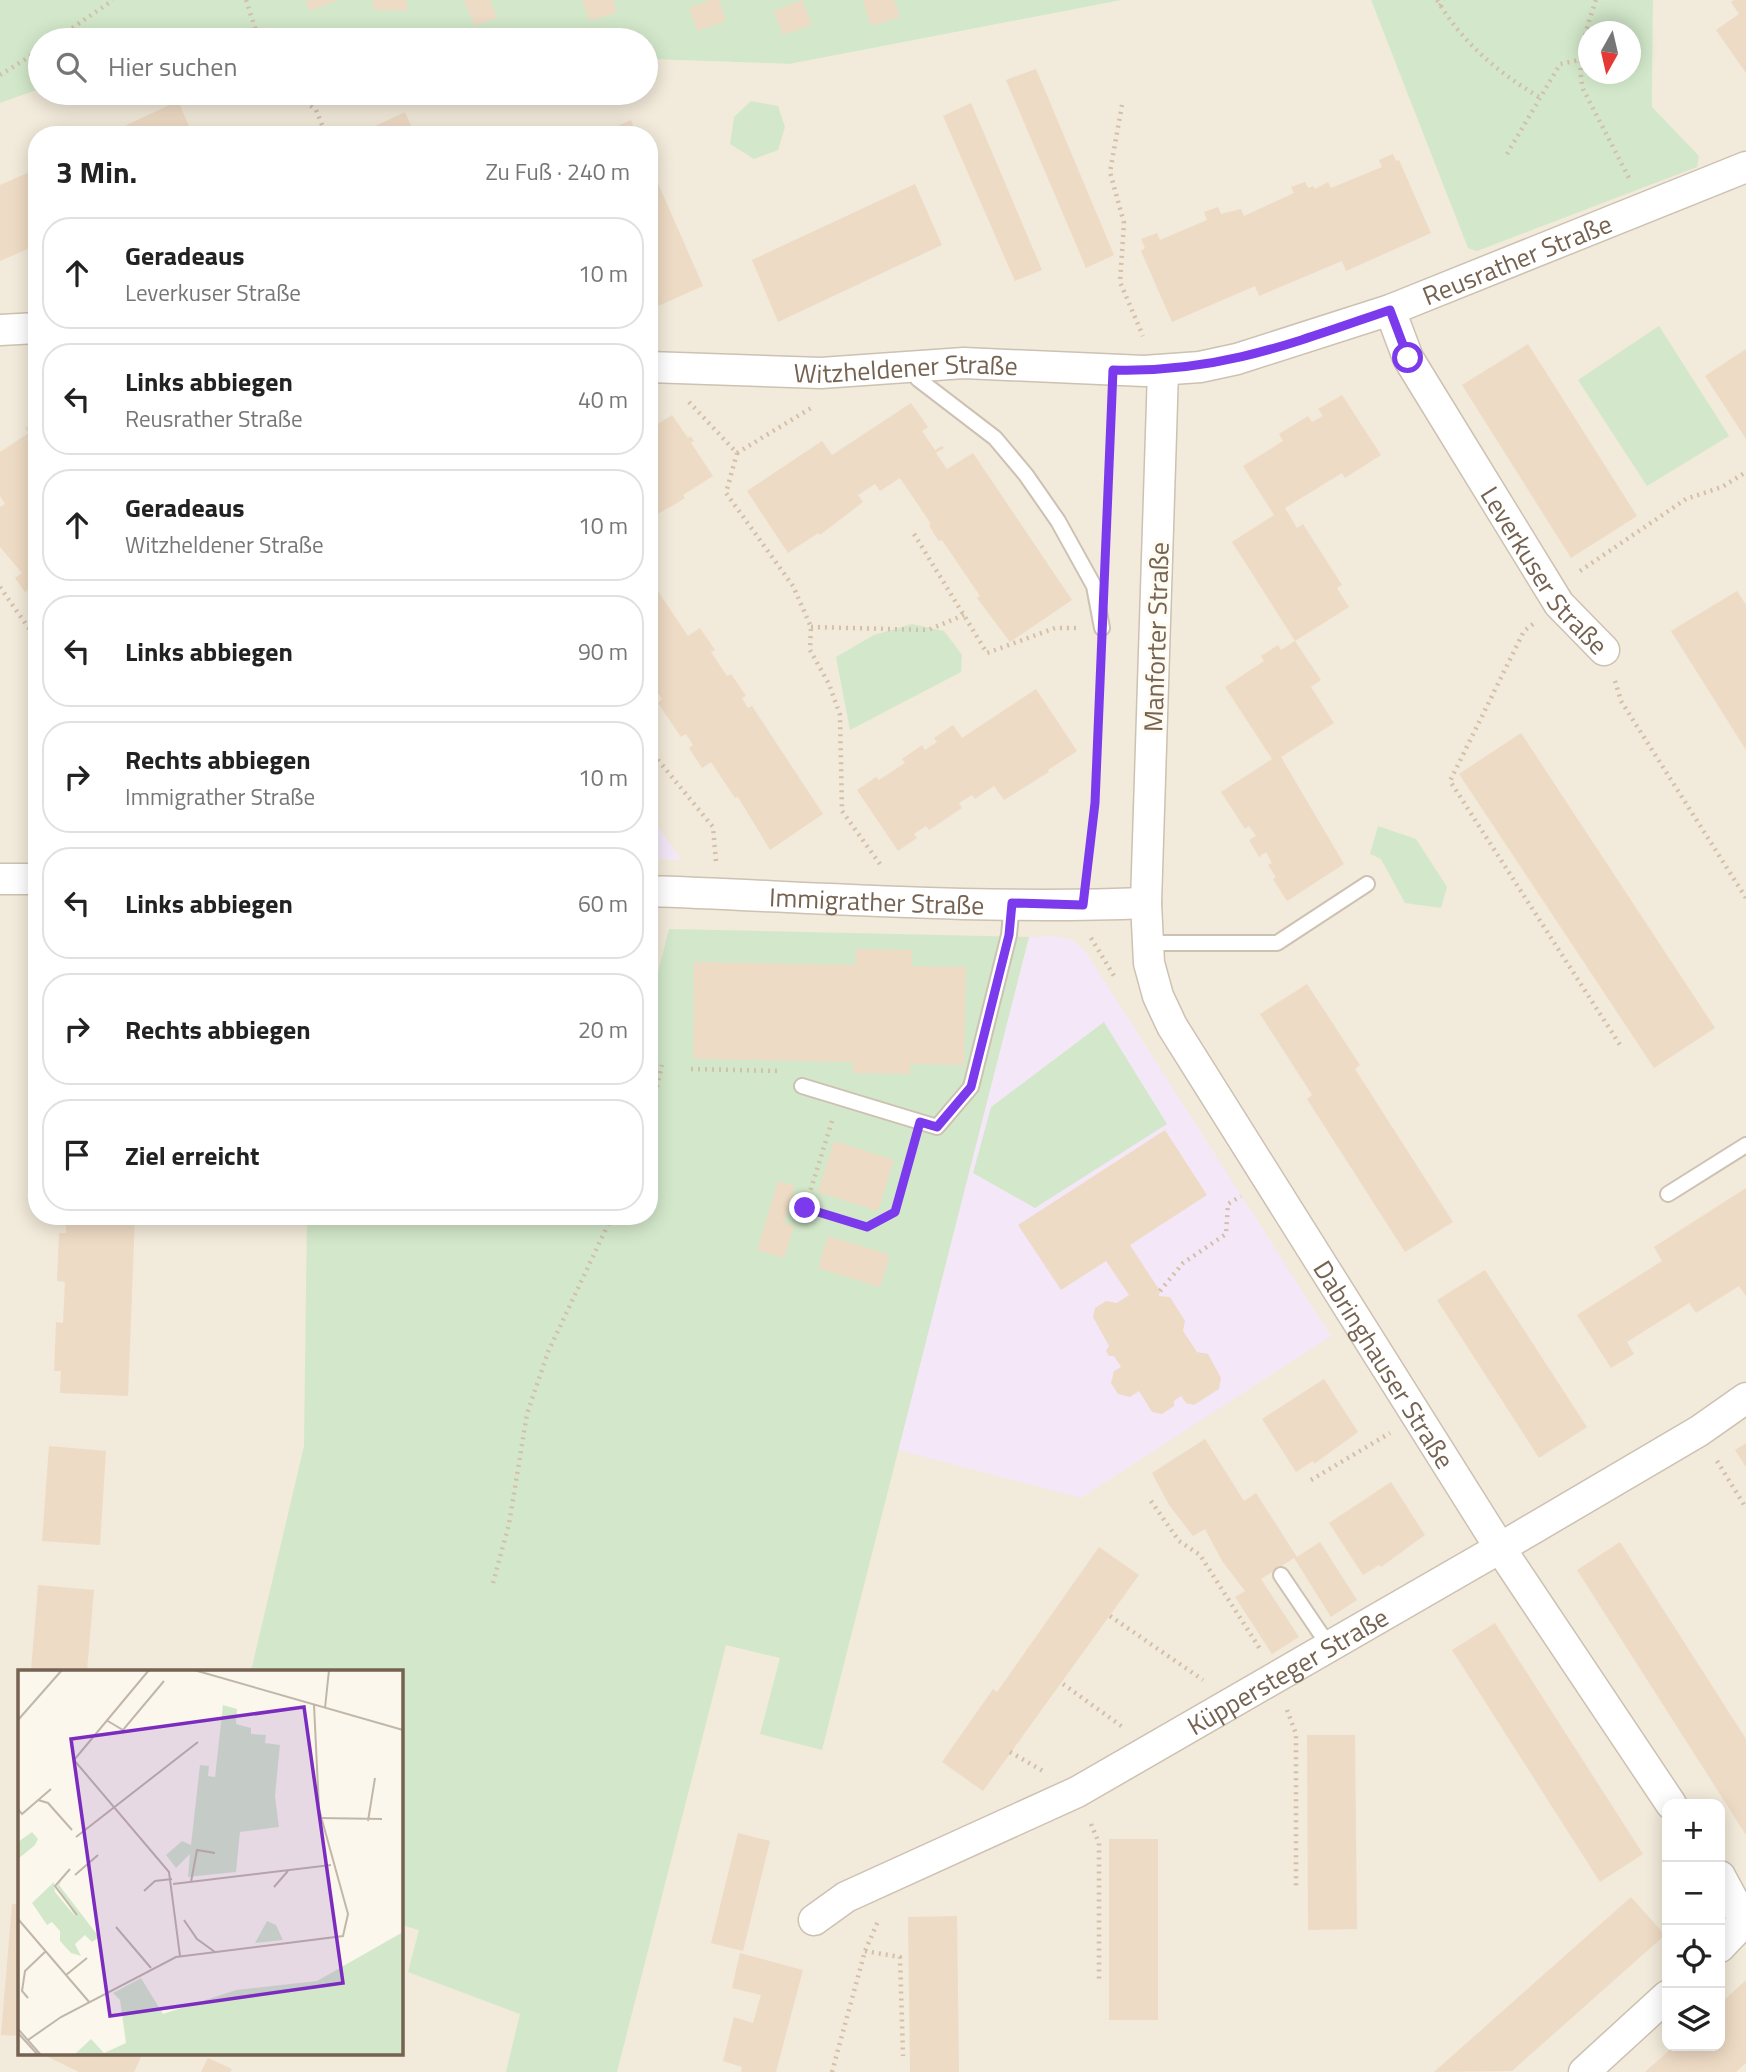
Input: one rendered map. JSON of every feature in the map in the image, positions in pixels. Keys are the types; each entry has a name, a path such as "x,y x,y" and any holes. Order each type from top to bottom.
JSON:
{"street":[{"name":"Reusrather Straße","path":"1154,371 1237,359 1390,310 1746,167"},
{"name":"Leverkuser Straße","path":"1390,310 1408,358 1555,597 1604,650"},
{"path":"0,330 28,328"},
{"name":"Witzheldener Straße","path":"658,367 821,373 964,363 1154,371"},
{"name":"Manforter Straße","path":"1146,903 1154,371"},
{"path":"0,878 28,879"},
{"name":"Immigrather Straße","path":"658,891 889,903 1146,903"},
{"name":"Dabringhauser Straße","path":"1146,903 1147,943 1158,996 1172,1026 1500,1548 1668,1799"},
{"name":"Küppersteger Straße","path":"814,1920 846,1896 1076,1792 1699,1431 1746,1398"},
{"path":"1725,1886 1742,1917 1738,1928 1725,1942"},
{"path":"1584,2072 1662,2001"}],"lane":[{"path":"908,365 918,379 995,438 1026,475 1058,521 1094,586 1102,628"},
{"path":"1147,943 1277,943 1367,884"},
{"path":"802,1086 937,1127 971,1087 1009,935 1012,903"},
{"path":"1668,1194 1746,1144"},
{"path":"1281,1575 1329,1646"}],"path":[{"path":"72,28 113,0"},
{"path":"246,0 255,28"},
{"path":"1437,0 1450,23 1474,49 1506,77 1539,97"},
{"path":"1440,6 1444,0"},
{"path":"1590,21 1596,0"},
{"path":"0,75 28,58"},
{"path":"1507,154 1560,64 1578,60"},
{"path":"1582,84 1643,207"},
{"path":"310,105 316,110 322,126"},
{"path":"1122,105 1110,172 1124,223 1120,282 1154,371"},
{"path":"679,368 679,392 737,453"},
{"path":"1105,560 1113,370"},
{"path":"821,373 820,402 737,453 726,493 793,586 811,627 810,650 830,684 840,715 842,811 891,878 889,903"},
{"path":"1622,1048 1450,781 1524,631 1555,597 1686,499 1722,487 1746,472"},
{"path":"914,534 987,653 1055,628 1102,628 1095,803 1083,905 1086,930 1119,984"},
{"path":"0,587 28,627"},
{"path":"811,627 928,630 964,615"},
{"name":"Leverkuser Straße","path":"1604,650 1621,701 1746,898"},
{"path":"658,760 713,827 718,893"},
{"path":"658,1082 662,1065"},
{"path":"691,1069 806,1071 802,1086"},
{"path":"839,1097 805,1208 867,1227 895,1212 920,1122"},
{"path":"1160,1291 1184,1263 1226,1234 1228,1204 1270,1182"},
{"path":"493,1583 509,1524 514,1482 531,1402 548,1352 608,1225"},
{"path":"1311,1480 1418,1416"},
{"path":"1699,1431 1746,1508"},
{"path":"1151,1501 1180,1541 1200,1555 1278,1676"},
{"path":"1110,1616 1235,1702"},
{"path":"1063,1684 1153,1748"},
{"path":"1292,1716 1296,1734 1296,1886"},
{"path":"1092,1826 1099,1843 1099,1982"},
{"path":"832,2072 865,1951 879,1921 877,1882"},
{"path":"865,1951 900,1957 903,2056"}],"shaded area":[{"path":"1122,0 1371,0 1449,196 1652,107 1653,0 1746,0 1746,2072 0,2072 0,103 28,93 28,105 658,105 658,59 790,64"},
{"path":"658,826 681,860 658,859"},
{"path":"1056,936 1072,940 1084,949 1331,1336 1081,1498 898,1450 1029,937"}],"green space":[{"path":"0,0 1122,0 790,64 658,59 658,28 28,28 28,93 0,103"},
{"path":"1371,0 1653,0 1652,107 1699,156 1697,167 1477,251 1468,248"},
{"path":"751,101 778,106 785,127 778,150 754,159 730,144 734,117"},
{"path":"1659,326 1729,436 1647,486 1578,380"},
{"path":"912,624 944,631 962,655 961,672 850,730 836,657 874,635"},
{"path":"1378,826 1416,839 1447,887 1441,908 1405,903 1381,859 1370,854"},
{"path":"669,929 1029,937 822,1750 760,1734 780,1658 726,1645 617,2072 506,2072 520,2014 408,1972 419,1930 402,1925 402,1670 251,1670 304,1446 307,1225 658,1225 658,972"},
{"path":"1104,1022 1167,1124 1035,1208 973,1173 991,1107"}],"building":[{"path":"306,0 338,0 310,11"},
{"path":"373,0 407,0 407,11 373,10"},
{"path":"464,0 490,0 497,18 475,26"},
{"path":"582,0 613,0 617,12 590,21"},
{"path":"710,0 719,0 726,21 697,31 689,8"},
{"path":"802,0 812,25 783,35 774,11"},
{"path":"863,0 894,0 900,17 871,26"},
{"path":"1746,0 1746,73 1716,30 1739,14 1731,2"},
{"path":"1036,69 1114,255 1086,268 1006,80"},
{"path":"971,103 1042,270 1015,281 943,116"},
{"path":"169,105 180,105 189,126 125,126"},
{"path":"405,112 411,126 375,126"},
{"path":"631,120 633,126 618,126"},
{"path":"1393,154 1396,161 1399,160 1431,233 1346,271 1342,261 1259,296 1255,286 1172,322 1141,251 1145,248 1141,239 1157,233 1160,240 1207,220 1204,212 1218,207 1221,214 1241,209 1244,216 1294,193 1291,187 1305,182 1308,188 1313,186 1315,189 1328,182 1331,188 1382,167 1379,160"},
{"path":"28,173 28,249 0,261 0,185"},
{"path":"658,184 703,286 658,306"},
{"path":"915,184 942,245 778,322 752,260"},
{"path":"1528,344 1637,516 1571,558 1462,385"},
{"path":"1746,349 1746,439 1705,376"},
{"path":"1342,395 1381,455 1345,478 1342,473 1285,508 1297,528 1303,524 1342,585 1337,588 1349,607 1295,641 1232,542 1274,515 1243,466 1283,441 1279,434 1308,416 1312,422 1323,416 1318,409"},
{"path":"911,403 928,427 922,431 935,450 942,446 944,448 936,453 947,469 973,453 1072,600 1010,642 977,598 980,596 942,540 939,541 934,534 929,525 931,524 900,478 880,491 875,484 858,495 863,502 820,535 818,533 788,553 747,491 822,441 832,455"},
{"path":"672,415 688,438 690,436 694,441 691,443 713,476 683,495 685,498 658,514 658,424"},
{"path":"28,434 28,590 25,592 15,578 22,573 0,547 0,507 5,504 0,496 0,452"},
{"path":"658,591 688,636 700,628 715,650 711,652 727,676 731,674 746,696 742,698 748,708 752,706 823,814 770,850 738,797 735,798 711,762 702,768 689,748 693,745 686,734 681,737 658,703 662,699 658,693"},
{"path":"1737,591 1746,605 1746,750 1671,631"},
{"path":"1295,641 1321,680 1311,687 1334,723 1281,757 1344,864 1287,901 1273,879 1276,877 1268,865 1272,863 1266,852 1259,857 1249,840 1256,836 1249,826 1245,829 1221,792 1272,759 1225,687 1264,661 1261,656 1278,645 1281,650"},
{"path":"1036,689 1077,751 1004,800 994,786 975,799 972,795 959,803 962,808 929,830 926,826 914,834 917,838 898,851 857,790 905,763 902,759 922,745 925,750 937,742 934,738 953,725 962,738"},
{"path":"1521,733 1715,1028 1654,1068 1459,774"},
{"path":"856,949 912,950 912,966 966,967 964,1065 910,1064 910,1074 853,1073 853,1062 693,1059 694,962 855,965"},
{"path":"1307,984 1360,1065 1355,1069 1453,1222 1405,1252 1307,1099 1312,1095 1260,1014"},
{"path":"1165,1130 1207,1195 1130,1245 1160,1291 1159,1296 1170,1297 1185,1321 1183,1331 1197,1352 1208,1354 1221,1378 1219,1389 1194,1405 1186,1403 1181,1396 1174,1401 1174,1406 1162,1414 1152,1412 1139,1391 1130,1397 1118,1394 1111,1383 1114,1371 1121,1367 1114,1356 1109,1356 1106,1351 1109,1346 1093,1317 1095,1308 1106,1301 1117,1303 1129,1295 1106,1261 1061,1290 1018,1225"},
{"path":"834,1141 894,1160 878,1211 818,1192"},
{"path":"778,1181 795,1186 784,1223 794,1226 784,1258 757,1250"},
{"path":"1746,1188 1746,1296 1739,1286 1696,1313 1689,1303 1627,1342 1634,1354 1611,1368 1577,1315 1662,1261 1654,1247"},
{"path":"66,1225 135,1225 128,1396 60,1393 61,1371 54,1371 56,1322 63,1323 65,1282 57,1281 59,1233 66,1233"},
{"path":"828,1236 890,1255 880,1287 818,1268"},
{"path":"1485,1270 1587,1427 1539,1458 1437,1300"},
{"path":"1324,1379 1358,1432 1314,1464 1313,1461 1296,1472 1262,1419"},
{"path":"1205,1439 1244,1501 1256,1493 1297,1557 1320,1542 1357,1600 1331,1617 1294,1558 1261,1579 1299,1637 1272,1654 1235,1597 1245,1591 1222,1561 1205,1529 1193,1536 1169,1505 1152,1473"},
{"path":"1746,1443 1746,1467 1735,1450"},
{"path":"49,1446 106,1451 100,1545 42,1541"},
{"path":"1391,1482 1425,1535 1381,1567 1379,1565 1363,1575 1329,1523"},
{"path":"1620,1542 1746,1739 1746,1835 1725,1799 1577,1570"},
{"path":"1099,1547 1139,1575 983,1791 942,1762 993,1689 997,1692"},
{"path":"38,1585 94,1590 87,1670 31,1670"},
{"path":"1495,1623 1643,1854 1600,1882 1452,1650"},
{"path":"1307,1735 1355,1735 1357,1929 1308,1930"},
{"path":"738,1833 770,1841 743,1951 711,1943"},
{"path":"1109,1839 1158,1839 1158,2020 1109,2020"},
{"path":"1631,1897 1662,1932 1662,1938 1512,2071 1434,2072"},
{"path":"12,1904 18,1904 18,2036 1,2035"},
{"path":"957,1916 959,2072 910,2072 908,1917"},
{"path":"740,1953 803,1970 776,2072 741,2072 742,2067 723,2061 734,2017 753,2023 761,1995 732,1988"},
{"path":"1746,1980 1746,2063 1736,2072 1645,2072 1668,2051 1725,2051 1725,1999"},
{"path":"42,2054 138,2054 141,2057 134,2072 79,2072"},
{"path":"208,2058 232,2069 230,2072 201,2072"}],"route":[{"path":"805,1208 867,1227 895,1212 920,1122 937,1127 971,1087 1009,935 1012,903 1083,905 1095,803 1113,370 1163,371 1237,359 1390,310 1408,358"}]}
